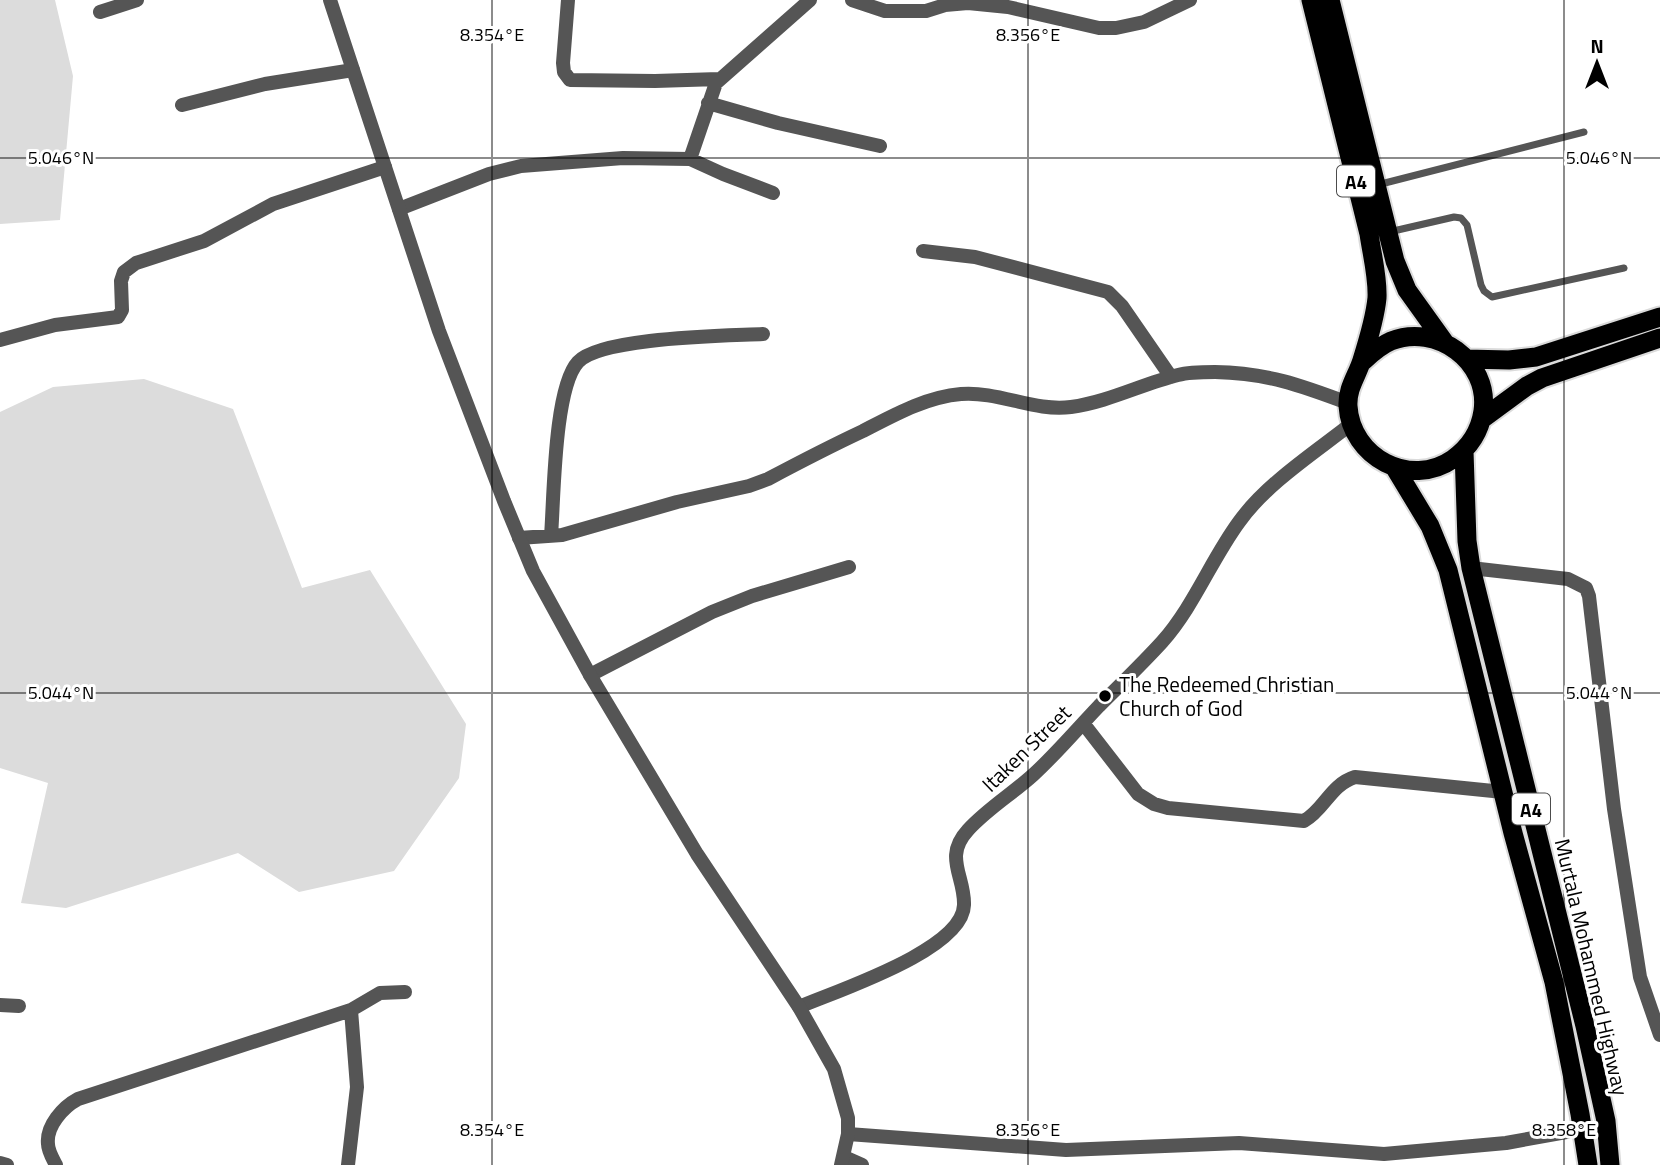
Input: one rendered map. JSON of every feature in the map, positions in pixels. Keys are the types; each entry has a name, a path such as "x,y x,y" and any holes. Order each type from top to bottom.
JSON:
{"highway":[{"name":"A4","path":"1311,0 1375,268 1377,298 1361,363 1351,382 1348,403 1351,424 1368,451 1395,468"},
{"name":"A4","path":"1330,0 1395,261 1407,290 1445,343 1466,359 1480,381 1484,406 1482,419"},
{"path":"1466,359 1509,360 1536,356 1660,317"},
{"name":"A4","path":"1361,363 1374,350 1390,341 1427,337 1445,343"},
{"path":"1395,468 1419,471 1444,465 1464,451 1475,436 1482,419 1527,386 1660,338"},
{"name":"Murtala Mohammed Highway","path":"1464,451 1467,541 1471,568 1584,1026 1606,1121 1611,1165"},
{"name":"Murtala Mohammed Highway","path":"1395,468 1430,526 1448,570 1554,982 1588,1165"}],"street":[{"path":"100,12 137,0"},
{"path":"330,0 439,331 533,571 590,675 697,854 799,1007 834,1069 845,1104 848,1134 842,1161 862,1165"},
{"path":"568,0 563,63 564,72 570,80 719,79"},
{"path":"690,159 713,87 719,79 810,0"},
{"path":"852,0 870,8 896,12 926,11 945,5 968,3 1008,7 1099,28 1116,28 1144,22 1190,0"},
{"path":"182,105 265,84 353,70"},
{"path":"708,103 778,123 880,146"},
{"path":"399,209 489,174 521,166 623,158 690,159 773,192"},
{"path":"0,340 55,325 118,317 122,310 121,281 124,272 136,263 204,241 273,204 385,167"},
{"path":"923,251 975,257 1108,292 1122,306 1171,377"},
{"path":"551,536 558,433 567,385 578,362 589,353 605,348 680,339 763,334"},
{"path":"520,538 551,536 608,523 677,502 749,486 890,417 930,400 962,394 989,395 1051,408 1072,407 1171,377 1205,372 1269,376 1348,403"},
{"name":"Itaken Street","path":"799,1007 920,955 951,932 960,922 964,902 955,861 960,839 970,827 1033,775 1169,633 1195,597 1223,545 1262,495 1351,424"},
{"path":"590,675 712,612 752,596 849,567"},
{"path":"1471,568 1568,579 1586,588 1614,809 1640,977 1660,1035"},
{"path":"1083,723 1138,793 1154,804 1168,808 1304,821 1312,816 1343,781 1355,777 1503,792"},
{"path":"56,1165 48,1145 49,1135 57,1118 72,1102 351,1010 380,993 405,992"},
{"path":"0,1005 19,1006"},
{"path":"348,1165 357,1087 351,1010"},
{"path":"848,1134 1066,1150 1239,1143 1384,1154 1506,1143 1583,1129"},
{"path":"0,1163 7,1165"}],"lane":[{"path":"1376,185 1584,132"},
{"path":"1388,232 1454,217 1461,218 1467,225 1481,285 1492,297 1624,268"}],"shaded area":[{"path":"0,0 55,0 73,76 60,220 0,224"},
{"path":"144,379 233,409 302,588 370,570 466,724 459,778 394,871 299,892 238,853 66,908 21,903 48,783 0,768 0,412 53,387"}],"place":[{"name":"The Redeemed Christian Church of God","path":"1105,696"}]}
